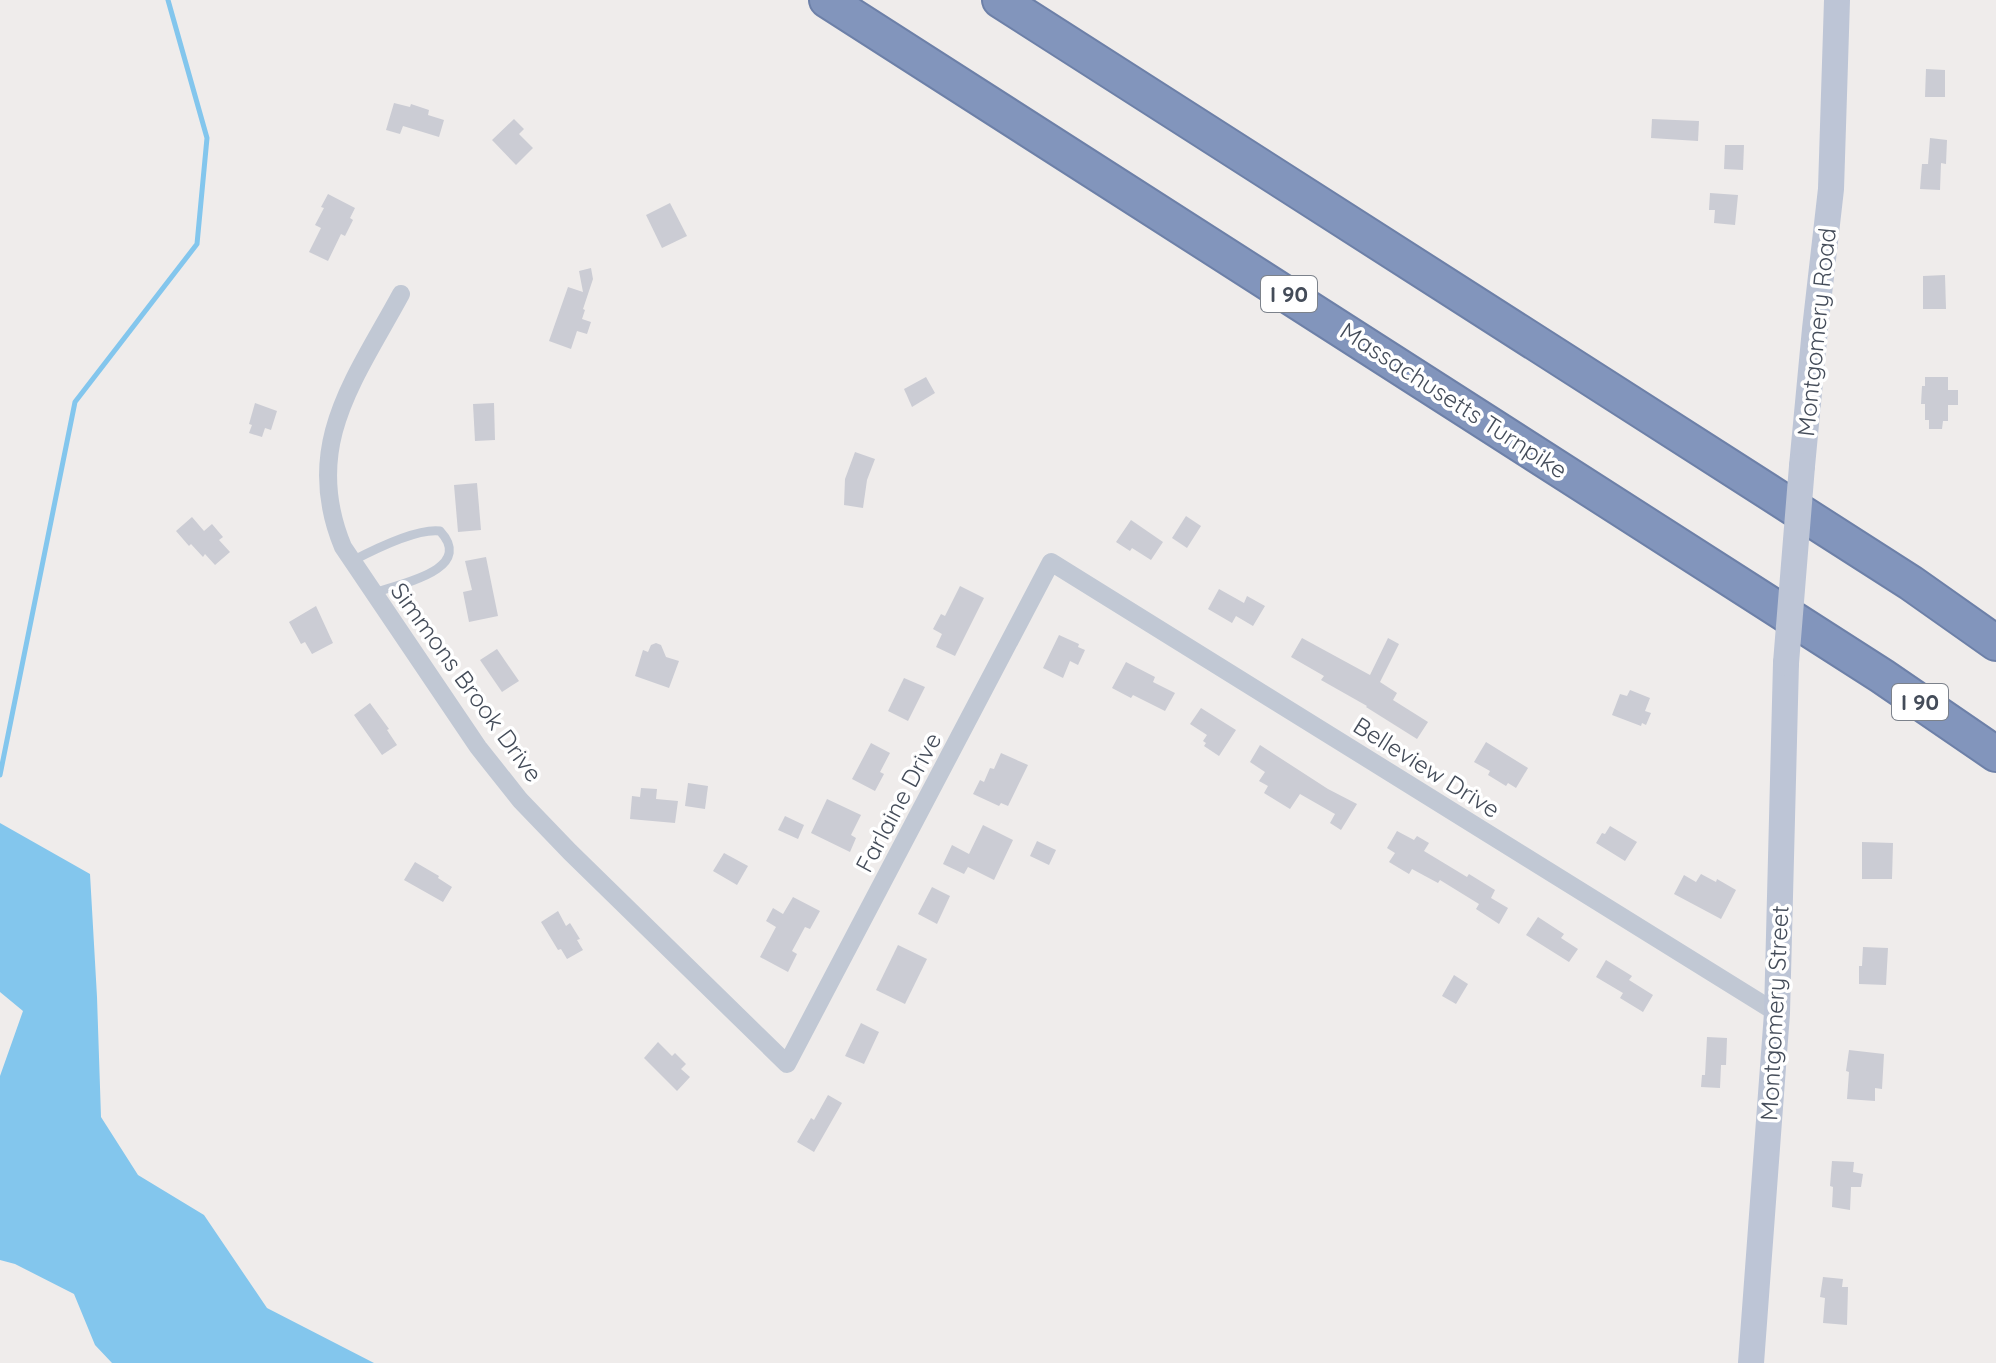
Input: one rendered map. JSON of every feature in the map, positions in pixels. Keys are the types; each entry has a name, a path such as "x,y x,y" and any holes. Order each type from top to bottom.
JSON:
{"highway":[{"name":"Massachusetts Turnpike","path":"827,0 1869,667 1996,754"},
{"path":"1000,0 1911,583 1996,643"}],"main road":[{"name":"Montgomery Road","path":"1786,663 1815,329 1831,189 1837,0"},
{"name":"Montgomery Street","path":"1751,1363 1777,1013 1786,663"}],"street":[{"name":"Simmons Brook Drive","path":"401,294 347,394 331,441 331,510 343,547 478,747 520,800 787,1064"},
{"name":"Belleview Drive","path":"1051,562 1777,1013"},
{"name":"Farlaine Drive","path":"787,1064 1051,562"}],"lane":[{"path":"352,561 428,530 440,531 448,540 450,553 444,566 373,593"}],"water":[{"path":"0,823 90,874 101,1117 138,1175 204,1215 267,1308 374,1363 112,1363 95,1345 74,1294 15,1264 0,1260 0,1076 23,1011 0,992"}],"building":[{"path":"1926,69 1945,70 1945,97 1925,97"},
{"path":"394,103 429,110 428,115 444,120 439,137 403,126 400,134 386,130"},
{"path":"514,119 524,129 519,134 533,148 516,165 492,140"},
{"path":"1652,119 1699,121 1698,141 1651,138"},
{"path":"1930,138 1947,140 1946,164 1941,163 1940,190 1920,189 1922,164 1928,164"},
{"path":"1725,145 1744,145 1743,170 1724,169"},
{"path":"1710,193 1738,195 1735,225 1714,223 1715,210 1709,210"},
{"path":"328,194 355,208 345,236 341,234 328,261 309,252 321,228 315,225"},
{"path":"670,203 687,236 662,248 646,215"},
{"path":"591,268 593,279 582,319 591,322 587,334 577,331 571,349 549,341 568,287 583,292 579,271"},
{"path":"1945,275 1946,309 1923,309 1923,276"},
{"path":"926,377 935,393 912,407 904,389"},
{"path":"1925,377 1948,377 1948,390 1958,390 1958,405 1948,405 1948,421 1943,421 1942,429 1929,429 1929,420 1925,420 1925,404 1921,404"},
{"path":"255,403 277,411 271,430 265,428 262,437 249,433"},
{"path":"494,403 495,440 475,441 473,404"},
{"path":"855,452 875,459 867,480 863,508 844,505 845,479"},
{"path":"477,483 481,530 458,532 454,485"},
{"path":"1186,516 1201,526 1187,548 1172,538"},
{"path":"192,517 204,531 212,524 223,537 219,540 230,552 215,565 205,554 203,557 191,544 189,546 176,531"},
{"path":"1131,520 1163,542 1151,560 1116,542"},
{"path":"486,557 498,616 469,622 463,592 472,590 465,561"},
{"path":"960,586 984,598 955,656 936,647 942,634 933,629 941,614 945,616"},
{"path":"1219,589 1244,603 1247,596 1265,606 1253,626 1236,616 1232,623 1208,609"},
{"path":"316,606 333,643 312,654 305,642 301,644 289,622"},
{"path":"1059,635 1085,650 1078,665 1070,661 1063,678 1043,668"},
{"path":"1302,638 1370,675 1388,638 1399,644 1380,682 1397,693 1393,700 1428,722 1417,739 1321,680 1324,676 1291,657"},
{"path":"651,645 661,645 666,657 679,661 669,688 635,676 643,650 648,652"},
{"path":"497,649 519,681 502,692 480,660"},
{"path":"1126,662 1155,677 1153,682 1175,693 1165,711 1112,688"},
{"path":"904,678 925,687 908,721 888,711"},
{"path":"1630,690 1650,698 1645,711 1651,713 1646,725 1612,715 1620,694 1627,696"},
{"path":"370,703 397,745 382,755 354,715"},
{"path":"1201,708 1236,730 1219,756 1204,746 1207,735 1190,724"},
{"path":"1486,742 1528,768 1516,788 1488,775 1490,771 1474,762"},
{"path":"871,743 890,753 875,791 852,779"},
{"path":"1260,745 1357,804 1341,830 1330,823 1335,814 1300,794 1290,809 1264,793 1268,786 1259,781 1265,772 1250,762"},
{"path":"1001,753 1028,765 1008,806 1001,803 999,806 973,794 980,780 984,782 990,768 994,769"},
{"path":"688,783 708,786 705,809 685,806"},
{"path":"641,788 657,789 656,799 678,801 675,823 630,819 632,796 640,797"},
{"path":"827,799 861,815 851,835 856,838 850,852 811,833"},
{"path":"785,816 804,825 798,839 778,830"},
{"path":"983,825 1013,840 994,880 968,867 964,874 943,864 952,845 969,854"},
{"path":"1610,826 1637,842 1625,861 1596,843"},
{"path":"1397,831 1414,840 1417,836 1429,843 1424,851 1495,890 1491,898 1508,908 1499,924 1476,909 1479,904 1440,880 1438,883 1412,869 1409,874 1389,862 1395,853 1387,848"},
{"path":"1037,841 1056,850 1049,865 1030,856"},
{"path":"1862,842 1893,843 1892,879 1862,879"},
{"path":"724,853 748,866 737,885 713,871"},
{"path":"415,862 452,887 443,902 404,880"},
{"path":"1701,874 1736,890 1721,919 1674,894 1684,875 1696,882"},
{"path":"932,887 950,896 937,924 918,914"},
{"path":"793,897 820,911 810,929 805,927 792,951 797,954 788,972 760,957 776,927 766,921 773,908 783,914"},
{"path":"558,911 566,926 570,923 583,950 567,959 541,922"},
{"path":"1538,917 1564,934 1561,938 1578,949 1569,962 1526,935"},
{"path":"898,945 927,959 905,1004 876,990"},
{"path":"1863,947 1888,948 1886,985 1859,984"},
{"path":"1606,960 1632,976 1629,980 1653,995 1643,1012 1620,998 1623,993 1596,977"},
{"path":"1454,975 1468,984 1456,1004 1442,996"},
{"path":"861,1023 879,1032 864,1064 845,1056"},
{"path":"1707,1037 1727,1038 1726,1065 1721,1065 1720,1088 1701,1087 1702,1075 1705,1075"},
{"path":"658,1042 686,1064 681,1069 690,1077 677,1091 644,1058"},
{"path":"1849,1050 1884,1054 1882,1089 1875,1088 1875,1101 1847,1099"},
{"path":"828,1095 842,1103 814,1152 797,1142"},
{"path":"1832,1161 1854,1162 1853,1172 1863,1174 1861,1187 1851,1187 1850,1210 1832,1207"},
{"path":"1823,1277 1843,1279 1842,1287 1848,1287 1847,1325 1823,1323 1825,1298 1820,1297"}],"waterway":[{"path":"0,775 75,402 197,244 207,138 168,0"}]}
